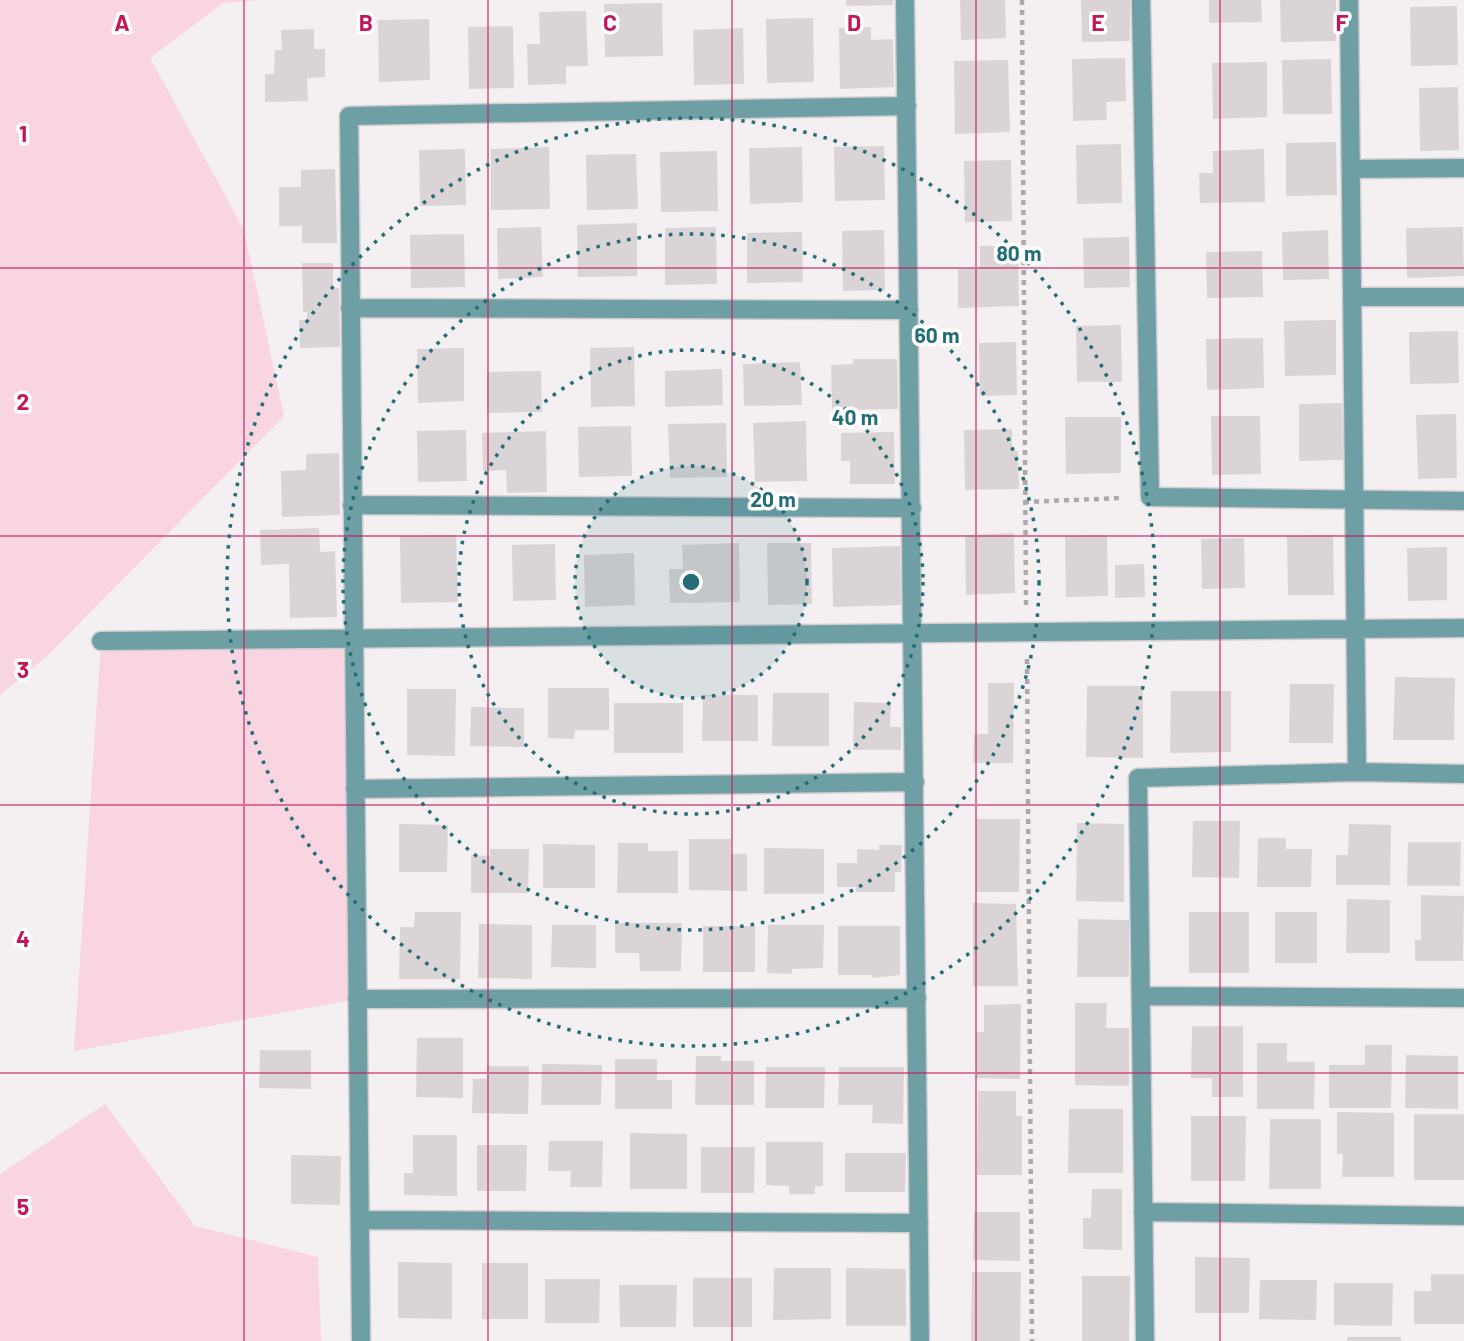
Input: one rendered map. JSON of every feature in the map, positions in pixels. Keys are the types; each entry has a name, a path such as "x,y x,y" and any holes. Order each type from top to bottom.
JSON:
{"street":[{"path":"905,0 920,1341"},
{"path":"1141,0 1150,497 1464,500"},
{"path":"1349,0 1357,772"},
{"path":"361,1341 349,116 907,106"},
{"path":"1351,169 1464,168"},
{"path":"1352,297 1464,297"},
{"path":"350,308 909,310"},
{"path":"352,505 912,508"},
{"path":"101,641 1464,628"},
{"path":"1145,1341 1138,778 1357,772 1464,774"},
{"path":"355,789 915,782"},
{"path":"1141,996 1464,998"},
{"path":"357,999 916,998"},
{"path":"1143,1212 1464,1216"},
{"path":"360,1220 919,1223"}],"path":[{"path":"1023,0 1024,502 1032,1341"},
{"path":"1024,502 1150,497"}],"shaded area":[{"path":"0,0 259,0 223,3 150,58 244,230 284,416 47,656 0,695"},
{"path":"101,641 354,641 357,999 74,1051"},
{"path":"105,1104 195,1226 318,1257 321,1341 0,1341 0,1174"}],"building":[{"path":"846,0 893,0 893,5 846,6"},
{"path":"960,0 1005,0 1006,38 961,40"},
{"path":"1081,0 1130,0 1130,41 1082,42"},
{"path":"1209,0 1261,0 1262,22 1209,23"},
{"path":"1280,0 1336,0 1336,41 1281,42"},
{"path":"662,3 663,56 605,57 604,4"},
{"path":"1457,6 1458,65 1411,66 1410,7"},
{"path":"586,11 588,66 566,66 566,84 528,85 527,44 540,44 539,12"},
{"path":"813,18 814,82 767,83 766,19"},
{"path":"429,19 430,80 379,82 378,20"},
{"path":"513,26 514,88 469,89 468,27"},
{"path":"871,27 871,40 893,39 894,87 840,89 839,28"},
{"path":"743,28 744,84 694,85 693,30"},
{"path":"314,29 314,49 325,49 325,77 307,78 308,101 265,102 265,74 274,74 275,50 282,50 281,30"},
{"path":"1125,58 1126,101 1106,102 1107,120 1073,121 1072,59"},
{"path":"1331,59 1332,114 1283,114 1282,60"},
{"path":"1008,60 1010,132 955,134 954,61"},
{"path":"1267,62 1267,117 1213,119 1212,63"},
{"path":"1458,87 1459,150 1420,151 1419,88"},
{"path":"1336,142 1337,195 1286,196 1286,143"},
{"path":"1121,144 1122,203 1077,204 1076,145"},
{"path":"884,146 885,200 835,201 834,147"},
{"path":"549,147 550,209 491,210 491,149"},
{"path":"802,147 803,202 750,204 749,148"},
{"path":"465,149 466,205 420,206 419,150"},
{"path":"1264,149 1265,202 1200,203 1199,173 1213,173 1213,151"},
{"path":"717,151 718,211 661,212 660,152"},
{"path":"636,154 638,209 587,210 586,155"},
{"path":"1011,160 1012,221 965,222 964,161"},
{"path":"335,169 337,243 302,243 302,226 279,226 279,187 301,187 301,170"},
{"path":"637,223 637,276 578,277 577,225"},
{"path":"541,227 543,277 498,279 497,228"},
{"path":"716,227 717,284 665,285 665,228"},
{"path":"1463,227 1464,276 1407,278 1406,228"},
{"path":"884,230 885,290 843,291 842,231"},
{"path":"1328,230 1329,279 1283,280 1282,232"},
{"path":"802,232 803,282 747,283 747,233"},
{"path":"464,234 465,287 411,288 410,235"},
{"path":"1129,237 1130,287 1084,288 1083,238"},
{"path":"980,246 1018,246 1019,306 958,308 958,269 980,268"},
{"path":"1262,251 1263,297 1207,298 1206,252"},
{"path":"302,263 333,263 333,288 339,288 340,347 300,348 299,320 307,320 307,312 303,312"},
{"path":"1336,320 1336,375 1285,376 1284,321"},
{"path":"1121,325 1122,382 1077,382 1076,326"},
{"path":"1458,331 1459,383 1410,384 1409,332"},
{"path":"1263,338 1264,388 1207,390 1206,339"},
{"path":"1016,342 1017,395 980,396 979,343"},
{"path":"634,347 635,406 591,407 590,348"},
{"path":"464,348 464,401 418,403 417,349"},
{"path":"853,359 897,359 898,409 832,410 831,365 853,364"},
{"path":"800,362 802,405 744,406 743,364"},
{"path":"722,369 723,405 665,407 665,371"},
{"path":"541,371 542,412 487,413 487,372"},
{"path":"1342,403 1343,460 1299,461 1299,404"},
{"path":"1456,414 1457,478 1418,479 1416,415"},
{"path":"1211,416 1260,416 1261,474 1212,475"},
{"path":"1065,417 1121,417 1121,473 1066,474"},
{"path":"806,421 807,481 755,482 753,423"},
{"path":"726,423 727,477 670,478 668,424"},
{"path":"631,426 632,476 579,477 578,427"},
{"path":"1012,429 1012,451 1018,451 1019,489 965,490 964,430"},
{"path":"466,430 467,481 418,482 417,431"},
{"path":"546,431 547,492 507,493 506,470 483,471 482,433"},
{"path":"894,432 895,484 850,484 850,461 841,461 841,433"},
{"path":"339,453 340,515 282,517 281,471 306,470 306,454"},
{"path":"319,528 320,552 335,551 337,617 290,618 289,564 261,565 260,530"},
{"path":"1014,533 1015,593 966,595 965,535"},
{"path":"456,535 458,602 401,603 400,536"},
{"path":"1107,535 1108,596 1066,597 1065,536"},
{"path":"1333,535 1334,595 1288,595 1287,536"},
{"path":"1244,538 1245,588 1202,589 1201,539"},
{"path":"739,543 740,602 670,603 669,569 683,569 682,545"},
{"path":"767,543 811,543 812,604 768,605"},
{"path":"555,544 556,600 513,601 512,545"},
{"path":"900,546 901,605 833,607 832,548"},
{"path":"1447,547 1447,600 1408,601 1407,548"},
{"path":"634,553 635,605 585,607 584,555"},
{"path":"1144,564 1145,597 1115,598 1115,565"},
{"path":"1395,677 1455,678 1454,740 1393,740"},
{"path":"988,683 1014,683 1013,763 973,763 974,734 988,734"},
{"path":"1290,684 1334,684 1333,743 1289,743"},
{"path":"1087,686 1143,686 1143,758 1086,757"},
{"path":"548,688 609,688 609,730 575,730 574,739 548,738"},
{"path":"407,689 456,689 455,756 407,755"},
{"path":"1171,691 1231,691 1231,752 1170,753"},
{"path":"773,693 829,693 829,746 772,746"},
{"path":"703,695 758,695 758,741 702,741"},
{"path":"854,702 891,703 890,727 901,727 901,750 853,750"},
{"path":"614,703 683,703 683,753 614,753"},
{"path":"471,707 524,708 524,747 470,746"},
{"path":"976,819 1020,819 1019,892 976,892"},
{"path":"1193,821 1240,821 1239,878 1192,877"},
{"path":"1077,823 1124,824 1124,902 1076,901"},
{"path":"399,824 448,825 447,872 399,872"},
{"path":"1349,824 1391,825 1390,885 1336,885 1336,855 1348,855"},
{"path":"1258,838 1286,838 1286,849 1312,849 1311,887 1257,887"},
{"path":"689,839 731,839 731,854 747,854 747,891 689,890"},
{"path":"1408,842 1461,842 1460,886 1407,886"},
{"path":"618,843 648,843 648,851 678,851 678,893 617,893"},
{"path":"543,844 595,845 595,888 543,888"},
{"path":"879,845 902,845 901,872 895,872 895,892 856,892 856,887 837,887 837,863 857,863 857,849 879,850"},
{"path":"764,848 824,849 824,894 764,894"},
{"path":"490,849 529,849 528,893 471,893 471,855 490,856"},
{"path":"1421,895 1464,896 1463,961 1415,961 1415,940 1421,940"},
{"path":"1347,899 1390,900 1390,953 1346,953"},
{"path":"973,903 1016,904 1018,986 973,986"},
{"path":"415,912 461,912 460,979 399,979 400,927 414,927"},
{"path":"1189,912 1249,912 1249,973 1189,973"},
{"path":"1275,912 1317,912 1317,963 1275,963"},
{"path":"1078,919 1129,920 1129,977 1077,977"},
{"path":"615,923 682,923 681,971 640,971 639,953 615,953"},
{"path":"479,924 532,925 532,979 478,978"},
{"path":"552,925 596,925 596,968 551,967"},
{"path":"768,925 824,925 823,968 792,969 792,974 767,973"},
{"path":"703,926 755,926 755,972 703,972"},
{"path":"838,926 900,926 900,975 872,978 872,975 838,975"},
{"path":"1075,1003 1107,1003 1106,1028 1129,1028 1129,1086 1075,1085"},
{"path":"1021,1004 1020,1079 976,1078 976,1032 984,1032 984,1005"},
{"path":"1192,1026 1243,1026 1243,1097 1212,1097 1212,1078 1191,1078"},
{"path":"417,1038 463,1038 463,1098 416,1097"},
{"path":"1257,1043 1287,1043 1287,1062 1315,1062 1314,1109 1257,1109"},
{"path":"1365,1045 1392,1045 1391,1108 1329,1108 1329,1065 1365,1065"},
{"path":"260,1050 311,1050 311,1089 259,1088"},
{"path":"1406,1055 1458,1056 1458,1109 1405,1108"},
{"path":"696,1056 721,1056 721,1061 754,1061 754,1105 695,1105"},
{"path":"615,1059 657,1059 657,1080 672,1080 672,1109 615,1109"},
{"path":"542,1064 602,1065 601,1105 541,1105"},
{"path":"487,1066 529,1066 528,1114 472,1113 473,1079 487,1079"},
{"path":"766,1067 825,1067 824,1108 765,1108"},
{"path":"839,1067 904,1067 903,1124 872,1123 873,1105 838,1105"},
{"path":"978,1091 1016,1091 1016,1116 1022,1116 1022,1175 977,1175"},
{"path":"1069,1109 1123,1109 1123,1173 1068,1173"},
{"path":"1337,1112 1394,1113 1394,1177 1342,1177 1343,1154 1337,1154"},
{"path":"1414,1114 1464,1114 1464,1180 1414,1180"},
{"path":"1191,1116 1246,1116 1245,1181 1191,1181"},
{"path":"1270,1119 1321,1119 1321,1189 1269,1189"},
{"path":"630,1133 687,1134 687,1189 630,1189"},
{"path":"413,1135 457,1135 457,1196 404,1195 404,1173 413,1173"},
{"path":"549,1141 603,1141 602,1187 570,1187 571,1171 548,1171"},
{"path":"766,1142 823,1142 823,1186 815,1186 815,1194 789,1194 789,1186 766,1185"},
{"path":"477,1145 527,1145 526,1191 477,1191"},
{"path":"701,1147 755,1147 754,1193 701,1193"},
{"path":"845,1153 906,1153 905,1192 845,1192"},
{"path":"291,1155 341,1156 340,1205 291,1204"},
{"path":"1092,1189 1122,1189 1122,1250 1083,1249 1083,1218 1091,1218"},
{"path":"974,1212 1020,1212 1020,1261 973,1260"},
{"path":"1195,1257 1250,1258 1249,1313 1195,1313"},
{"path":"398,1262 452,1263 452,1319 398,1318"},
{"path":"482,1263 528,1263 528,1319 482,1319"},
{"path":"774,1268 831,1268 831,1319 773,1320"},
{"path":"846,1268 906,1269 906,1326 846,1326"},
{"path":"972,1272 1021,1272 1020,1341 971,1341"},
{"path":"1431,1274 1464,1274 1464,1324 1414,1324 1414,1291 1431,1291"},
{"path":"1082,1276 1130,1276 1129,1341 1082,1341"},
{"path":"693,1278 752,1278 752,1327 693,1327"},
{"path":"545,1279 600,1279 599,1323 545,1323"},
{"path":"1260,1280 1317,1280 1316,1320 1259,1319"},
{"path":"1334,1283 1393,1283 1392,1326 1334,1325"},
{"path":"619,1285 677,1285 676,1327 620,1327"},
{"path":"1347,1337 1401,1337 1401,1341 1347,1341"}]}
